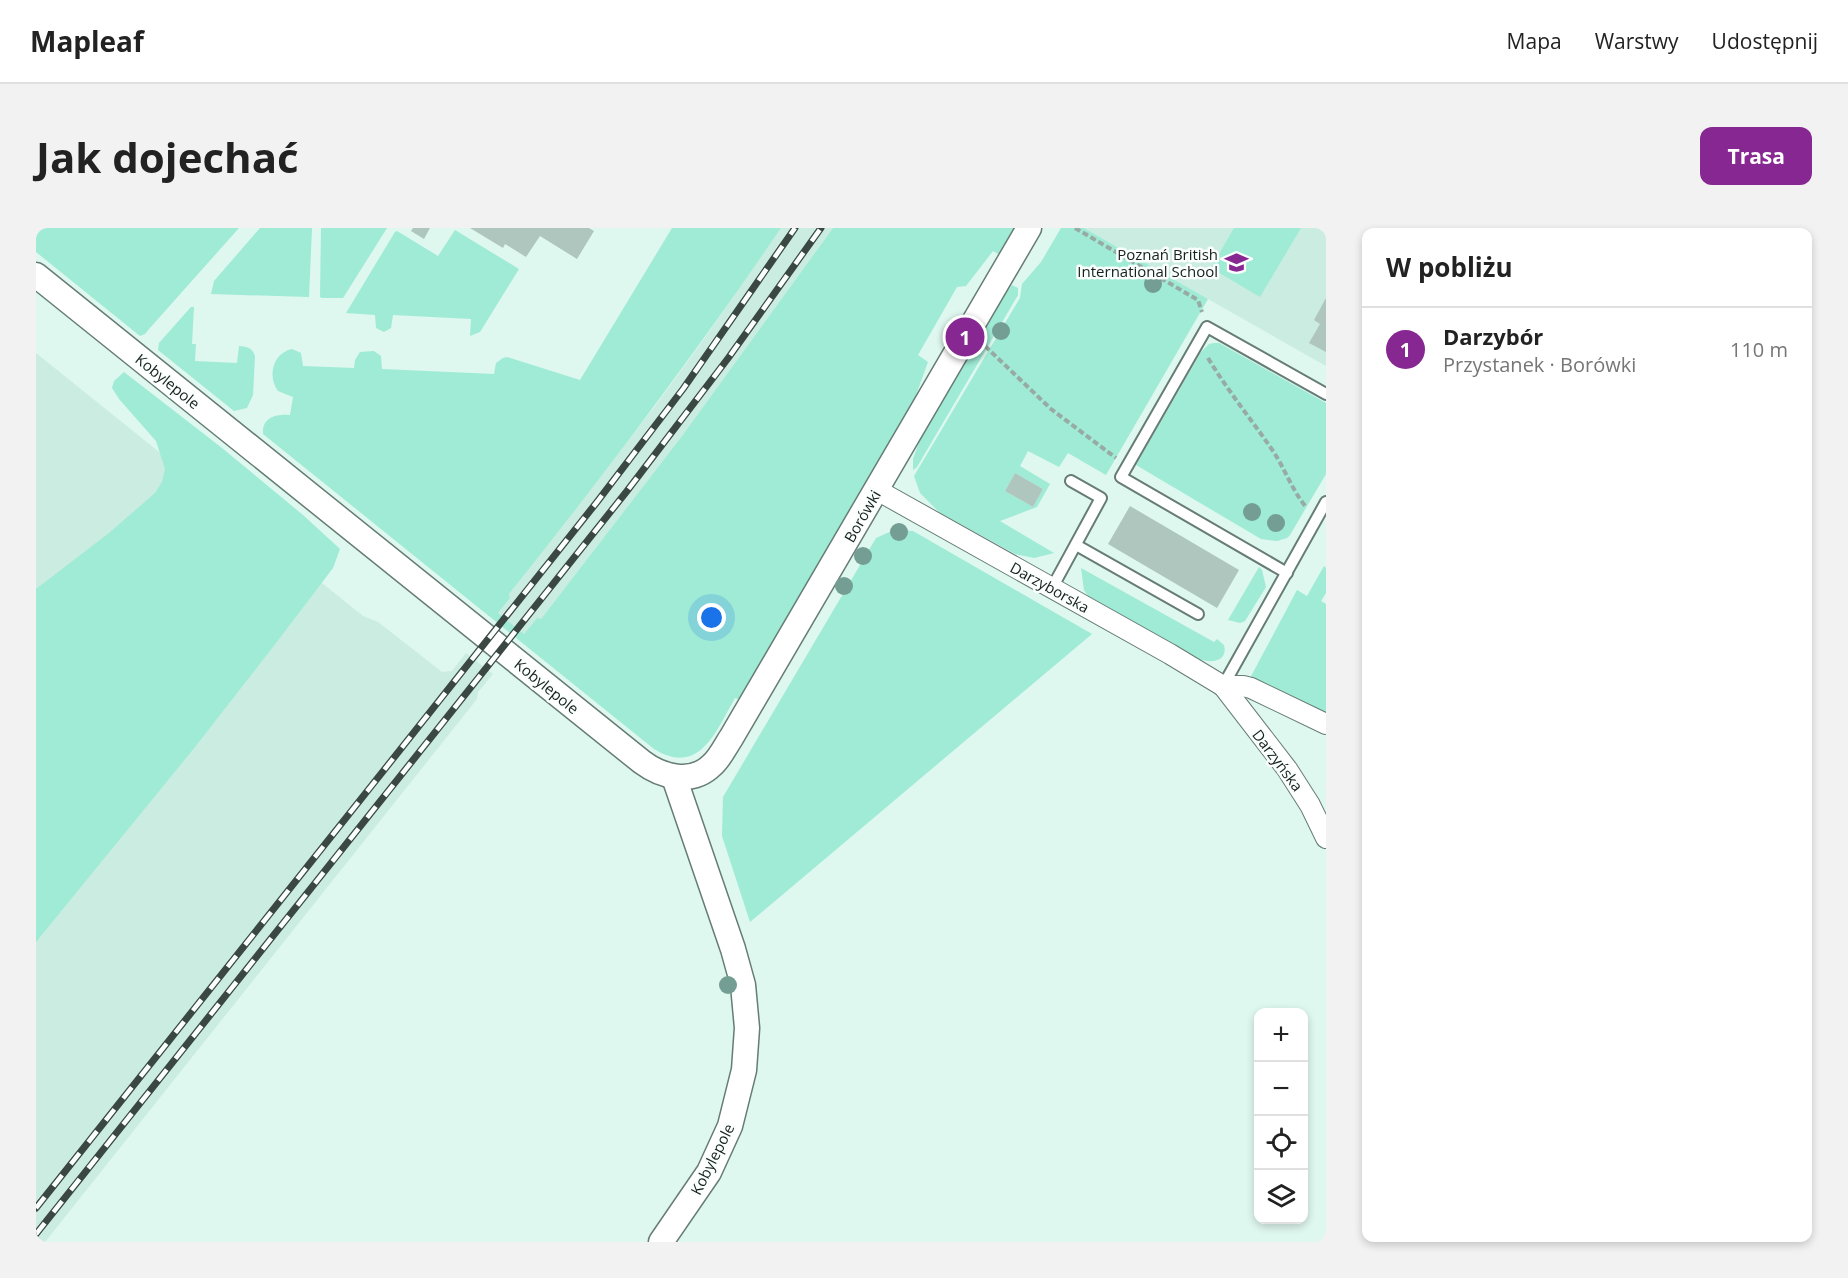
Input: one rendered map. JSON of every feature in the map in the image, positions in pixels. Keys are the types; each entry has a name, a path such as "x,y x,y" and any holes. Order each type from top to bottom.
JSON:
{"street":[{"name":"Borówki","path":"674,777 700,773 716,761 747,712 1029,228"},
{"name":"Kobylepole","path":"36,275 642,762 658,773 674,777 733,949 743,985 747,1028 743,1076 730,1126 709,1172 661,1242"},
{"name":"Darzyborska","path":"877,490 1223,686 1251,688 1326,724"},
{"name":"Darzyńska","path":"1223,686 1287,769 1311,805 1326,838"}],"lane":[{"path":"1287,573 1121,477 1207,327 1326,394"},
{"path":"1052,588 1101,498 1071,481"},
{"path":"1223,686 1287,573 1322,518 1326,502"},
{"path":"1076,545 1198,614"}],"path":[{"path":"1075,228 1198,300 1207,327"},
{"path":"965,337 988,348 1051,409 1127,466"},
{"path":"1198,342 1240,408 1274,452 1300,499 1309,510 1322,518"}],"shaded area":[{"path":"781,228 833,228 682,436 541,619 536,619 524,634 498,613 510,598 509,594 655,406"},
{"name":"Poznań British International School","path":"1084,228 1326,228 1326,366 1208,299"},
{"path":"36,353 363,616 378,622 442,672 452,671 466,653 493,674 478,692 477,699 45,1242 36,1242"}],"green space":[{"path":"36,228 239,228 145,334 140,336 36,252"},
{"path":"260,228 312,228 309,297 211,294 214,281"},
{"path":"321,228 387,228 343,298 320,297"},
{"path":"672,228 781,228 716,322 648,414 509,594 510,598 498,613 524,634 537,618 541,619 682,436 833,228 1016,228 998,254 993,251 966,286 957,287 918,355 928,362 911,409 741,700 735,698 721,724 705,746 695,754 683,757 670,756 654,749 263,434 267,420 280,415 290,415 293,397 278,391 273,372 280,355 292,349 301,353 303,366 354,368 355,360 360,352 374,351 381,356 382,369 494,374 496,363 507,357 580,380"},
{"path":"1061,228 1084,228 1208,299 1106,475 1068,453 1059,467 1028,451 1020,466 1050,484 1037,507 1000,521 1054,553 1034,558 1015,554 940,513 920,493 914,476 1020,298 1022,284 1041,262","holes":["1015,473 1043,489 1033,507 1005,491"]},
{"path":"1234,228 1301,228 1260,297 1211,268"},
{"path":"455,230 519,269 480,332 470,336 471,319 393,315 391,328 384,332 376,328 375,315 346,313 395,232 397,231 438,256"},
{"path":"1012,285 1018,288 1018,295 917,467 913,470 913,459 921,437 999,302"},
{"path":"191,307 194,307 192,344 196,344 195,361 237,363 239,346 249,348 254,353 253,395 247,408 234,411 158,350 159,343"},
{"path":"1219,343 1326,403 1326,474 1287,538 1277,541 1261,539 1136,465 1201,352 1209,344"},
{"path":"124,372 222,448 340,549 333,568 276,643 195,747 36,942 36,589 109,533 155,493 162,482 165,469 156,441 112,388 114,381"},
{"path":"894,530 913,531 1092,634 750,922 722,836 723,797 876,538"},
{"path":"1324,566 1326,568 1326,593 1321,601 1326,604 1326,714 1249,680 1297,590 1307,596"},
{"path":"1259,567 1262,570 1266,587 1245,621 1240,623 1228,620"},
{"path":"1081,568 1214,642 1217,639 1224,645 1224,655 1215,661 1201,660 1088,596 1084,590"}],"building":[{"path":"413,228 430,228 424,239 411,231"},
{"path":"470,228 589,228 594,231 577,259 540,236 526,257 505,244 503,248"},
{"path":"1326,298 1326,352 1309,343 1320,324 1314,320"},
{"path":"1015,473 1043,489 1033,507 1005,491"},
{"path":"1130,506 1239,570 1217,608 1108,544"}],"railway":[{"path":"36,1208 597,502 683,389 795,228"},
{"path":"36,1234 627,491 729,357 821,228"}],"place":[{"name":"Poznań British International School","path":"1236,263"},
{"name":"Darzybór","path":"965,337"}]}
